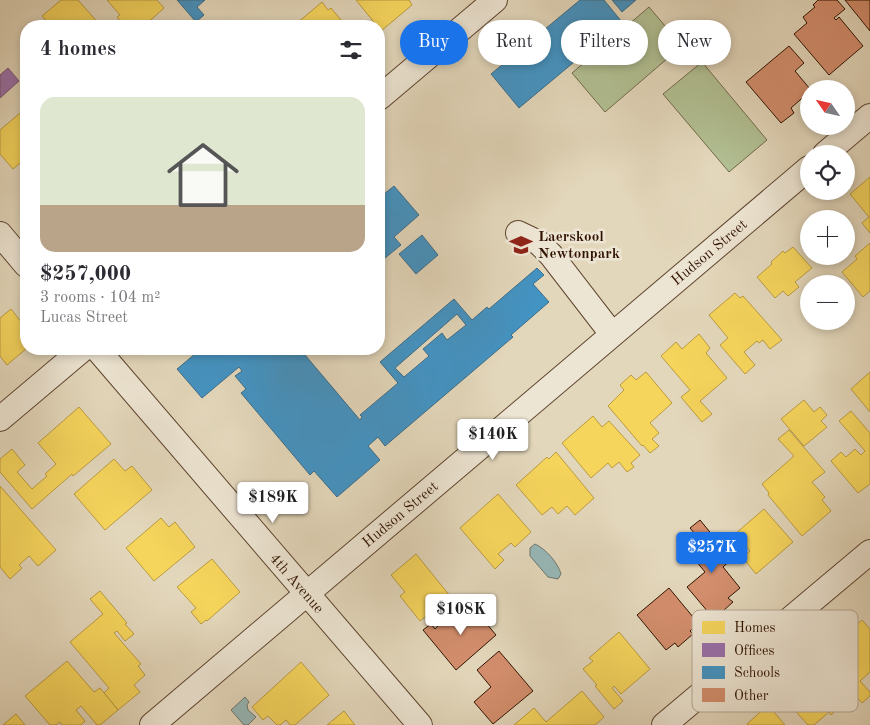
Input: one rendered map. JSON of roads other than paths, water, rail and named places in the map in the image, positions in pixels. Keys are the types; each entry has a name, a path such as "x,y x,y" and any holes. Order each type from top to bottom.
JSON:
{"street":[{"path":"385,93 495,0"},
{"path":"836,145 870,116"},
{"name":"Hudson Street","path":"152,725 800,176"},
{"path":"518,233 540,244 551,255 612,334"},
{"path":"0,234 20,258"},
{"path":"0,419 76,355"},
{"name":"4th Avenue","path":"102,355 420,725"},
{"path":"801,610 870,552"},
{"path":"664,725 692,701"}],"water":[{"path":"535,544 543,549 554,561 561,574 558,579 548,577 530,556 530,548"},
{"path":"245,697 249,702 247,705 248,710 256,717 248,725 244,725 231,710"}],"place":[{"name":"Laerskool Newtonpark","path":"521,245"}]}
